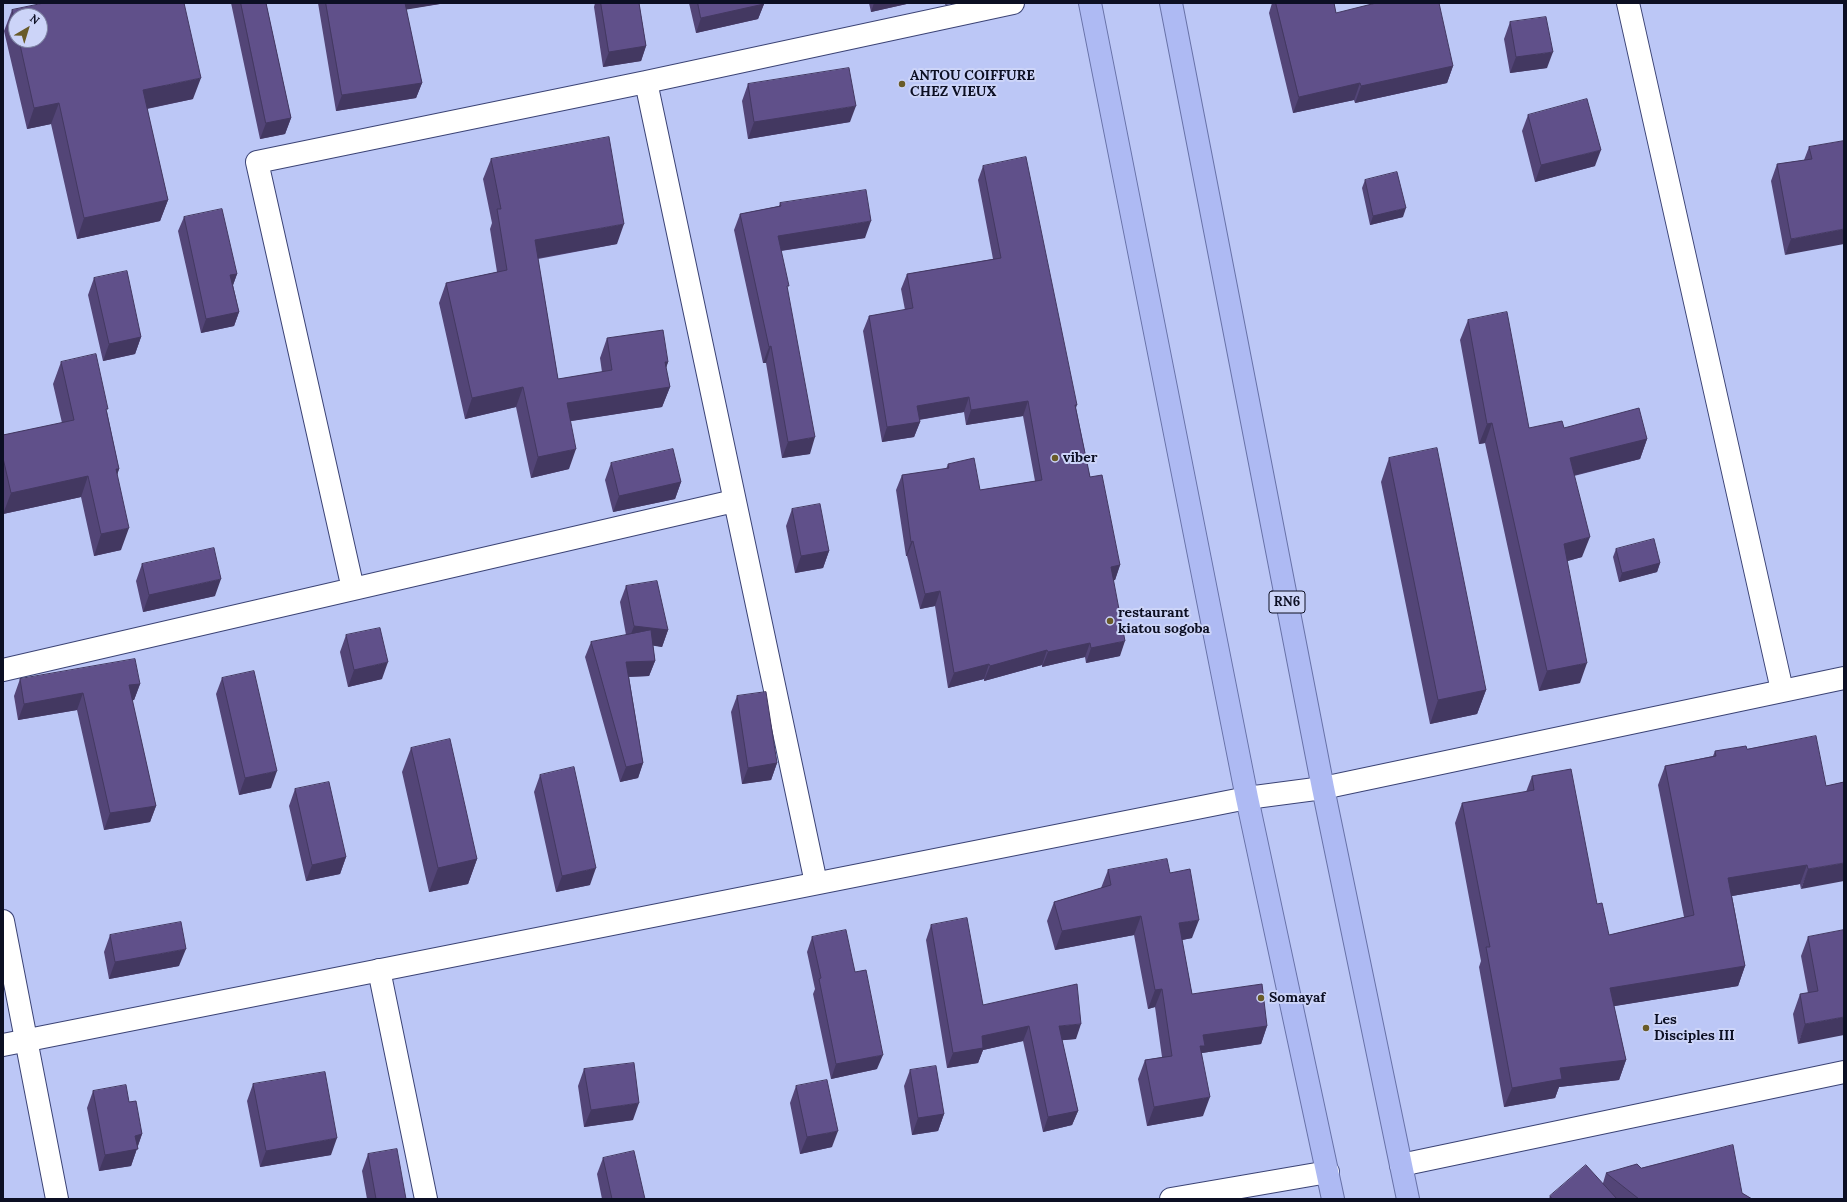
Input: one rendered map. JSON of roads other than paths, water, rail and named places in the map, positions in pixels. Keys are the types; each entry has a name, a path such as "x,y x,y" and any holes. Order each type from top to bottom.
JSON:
{"highway":[{"path":"1090,3 1247,798 1333,1199"},
{"name":"RN6","path":"1171,3 1323,788 1408,1199"}],"street":[{"path":"352,589 257,162 646,82 1013,3"},
{"path":"1628,3 1782,690"},
{"path":"646,82 816,883"},
{"path":"3,670 734,501"},
{"path":"3,1045 1247,798 1323,788 1844,678"},
{"path":"3,922 58,1199"},
{"path":"379,970 426,1199"},
{"path":"1401,1165 1844,1072"},
{"path":"1171,1199 1328,1172"}],"place":[{"name":"ANTOU COIFFURE CHEZ VIEUX","path":"902,84"},
{"name":"viber","path":"1055,458"},
{"name":"restaurant kiatou sogoba","path":"1110,621"},
{"name":"Somayaf","path":"1261,998"},
{"name":"Les Disciples III","path":"1646,1028"}]}
